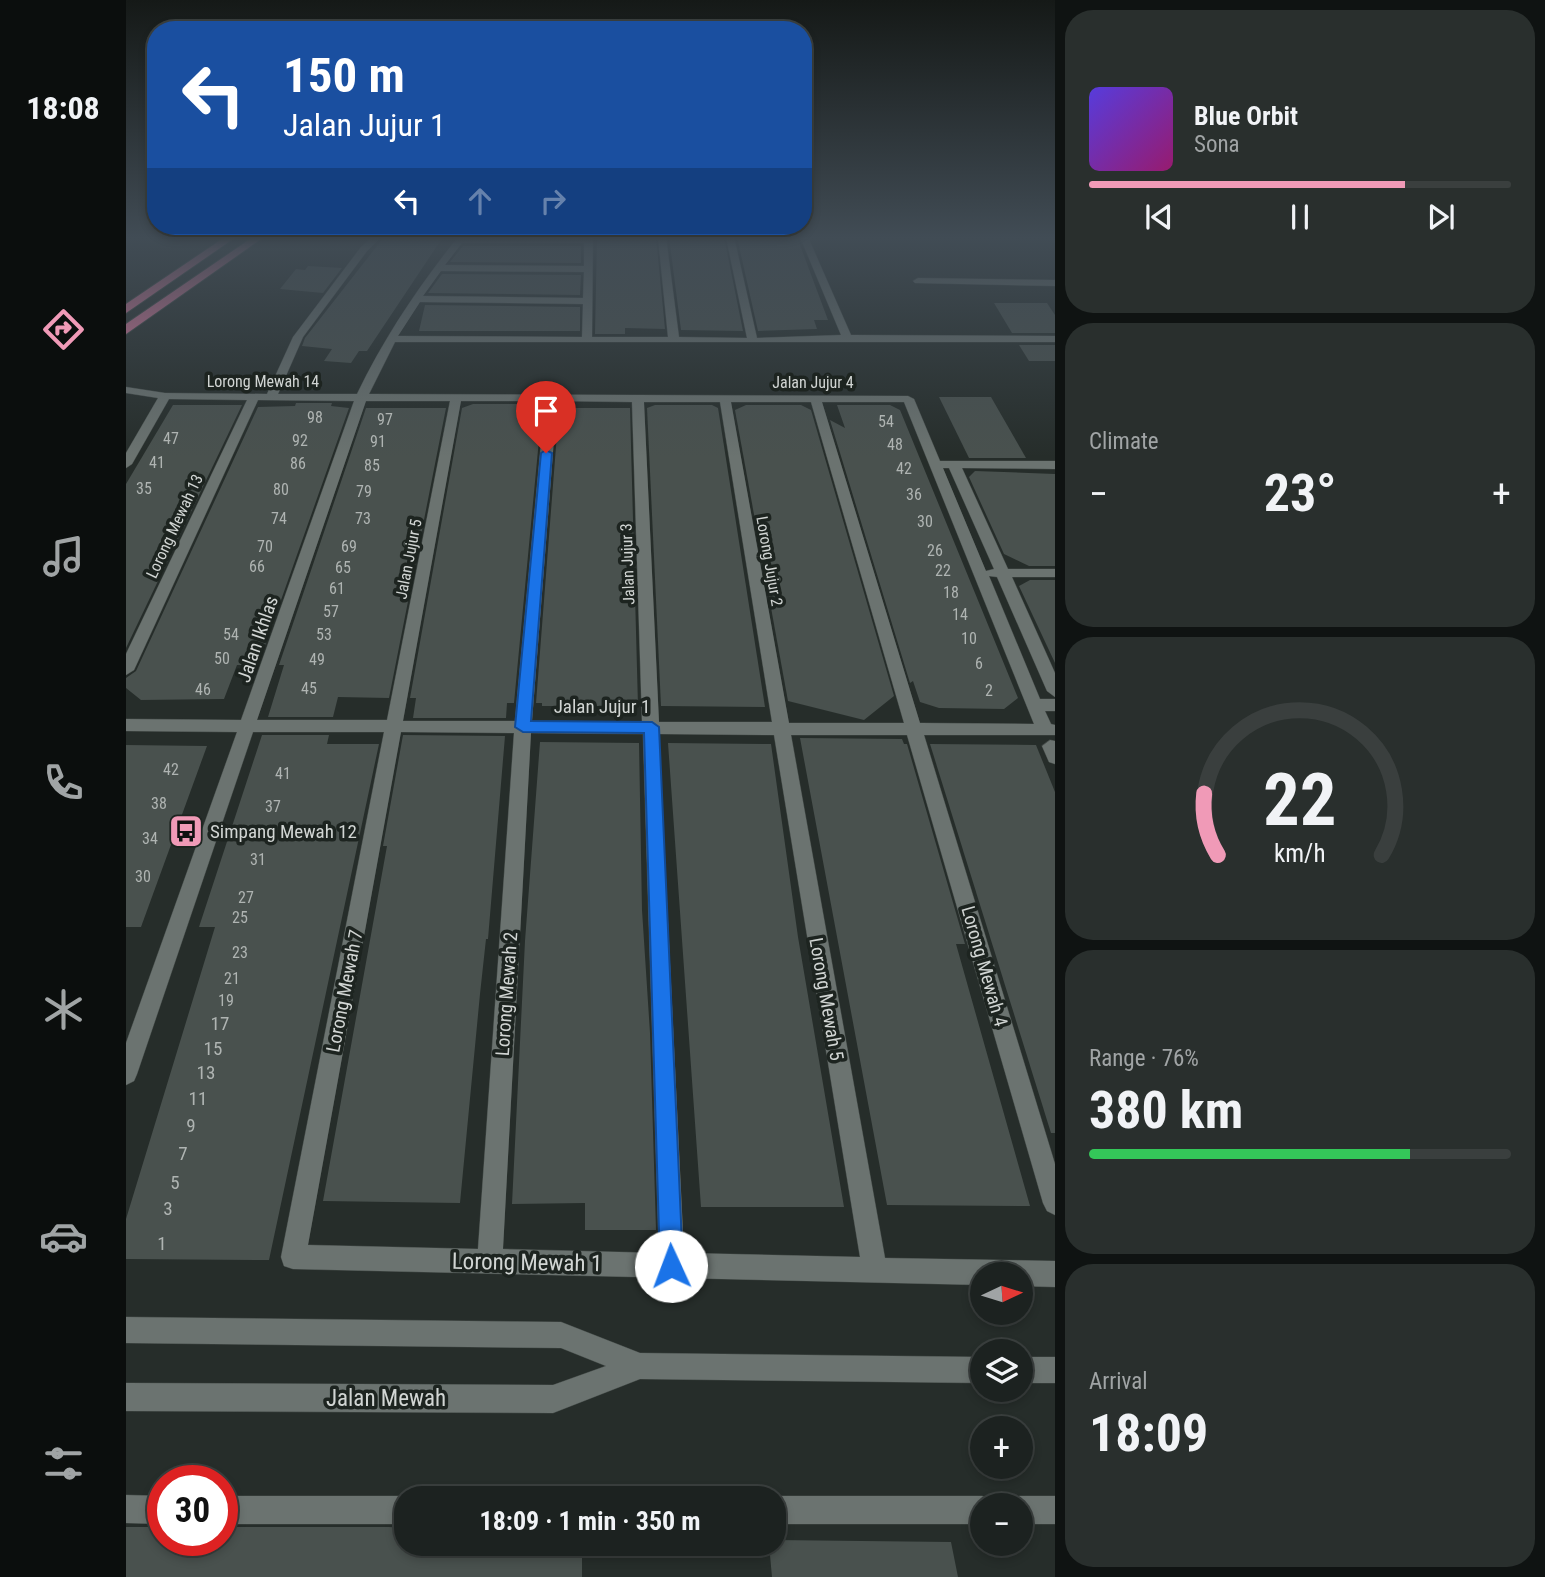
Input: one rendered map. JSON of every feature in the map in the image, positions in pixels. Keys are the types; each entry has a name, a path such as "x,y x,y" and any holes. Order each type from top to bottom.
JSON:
{"highway":[{"path":"126,330 154,311"}],"street":[{"path":"271,397 298,337 318,311"},
{"name":"Jalan Ikhlas","path":"126,1074 361,398 409,311"},
{"path":"587,340 588,311"},
{"path":"670,311 674,341"},
{"path":"746,311 753,341"},
{"path":"835,311 847,338"},
{"path":"391,339 1055,339"},
{"name":"Lorong Mewah 14","path":"126,390 165,396 361,398"},
{"path":"126,464 165,396"},
{"name":"Lorong Mewah 13","path":"126,670 254,397"},
{"name":"Jalan Jujur 4","path":"361,398 908,399 1051,741"},
{"name":"Jalan Jujur 5","path":"394,726 456,398"},
{"name":"Lorong Mewah 2","path":"490,1261 523,727 551,398"},
{"name":"Jalan Jujur 3","path":"638,399 671,1266"},
{"name":"Lorong Jujur 2","path":"725,399 780,728"},
{"path":"816,400 915,729"},
{"path":"935,464 1055,464"},
{"path":"954,464 1055,691"},
{"path":"980,573 1055,573"},
{"path":"1035,705 1055,705"},
{"name":"Jalan Jujur 1","path":"126,725 915,729 1051,741"},
{"name":"Lorong Mewah 7","path":"293,1257 394,726"},
{"name":"Lorong Mewah 5","path":"780,728 875,1270"},
{"name":"Lorong Mewah 4","path":"915,729 1055,1203"},
{"name":"Lorong Mewah 1","path":"293,1257 1055,1274"},
{"name":"Jalan Mewah","path":"126,1330 561,1335 640,1366 970,1370"},
{"name":"Jalan Mewah","path":"126,1398 553,1399 640,1366"},
{"path":"1033,1370 1055,1370"},
{"path":"126,1510 147,1510"},
{"path":"238,1510 394,1510"},
{"path":"786,1510 970,1510"},
{"path":"1033,1510 1055,1510"}],"building":[{"path":"326,311 394,311 367,351 359,351 351,363 324,361 332,349 302,346"},
{"path":"424,311 580,311 580,331 419,331"},
{"path":"595,311 663,311 665,329 625,328 625,334 595,334"},
{"path":"678,311 739,311 743,331 681,330"},
{"path":"753,311 824,311 828,320 814,320 817,329 758,331"},
{"path":"999,311 1052,311 1055,315 1055,333 1012,333"},
{"path":"1019,345 1055,345 1055,361 1029,361"},
{"path":"939,397 991,397 1026,458 969,458"},
{"path":"296,403 332,403 331,406 349,408 258,665 237,665 224,699 141,700 126,688 126,678 136,671 258,407 295,406"},
{"path":"473,404 537,404 537,408 542,408 514,703 507,703 506,718 413,718 416,698 410,698 462,408"},
{"path":"173,405 242,405 126,648 126,484"},
{"path":"655,405 712,405 718,408 765,707 661,706 647,408"},
{"path":"746,405 801,405 811,410 894,696 864,720 788,701 735,410"},
{"path":"837,405 890,405 900,410 1018,698 1004,709 939,708 920,702 913,681 910,683 830,420 845,428"},
{"path":"366,408 446,408 389,698 338,697 333,717 268,717 284,665 279,665"},
{"path":"559,408 630,408 638,706 542,706 542,703 536,703"},
{"path":"975,471 1055,474 1055,566 1029,566 1004,554 969,477"},
{"path":"1030,580 1055,580 1055,663 1019,586"},
{"path":"262,735 329,735 327,744 379,744 269,1260 126,1259 126,1219 215,927 199,927"},
{"path":"403,735 505,736 488,939 480,994 460,1203 323,1201 387,846 383,846"},
{"path":"800,738 902,739 904,744 907,744 965,944 956,944 1030,1206 887,1205"},
{"path":"540,742 639,743 642,910 650,1033 656,1230 585,1230 585,1203 512,1204 525,941"},
{"path":"668,743 771,744 798,937 844,1207 701,1207"},
{"path":"930,744 1036,745 1055,792 1055,1133 1051,1133"},
{"path":"126,745 207,746 141,927 126,927"},
{"path":"126,1527 147,1527 147,1556 238,1556 238,1527 389,1527 394,1527 394,1556 582,1556 582,1577 126,1577"},
{"path":"786,1540 951,1542 958,1577 772,1577 770,1556 786,1556"}],"place":[{"name":"Simpang Mewah 12","path":"186,831"}],"route":[{"path":"546,453 523,727 652,727 671,1266"}]}
